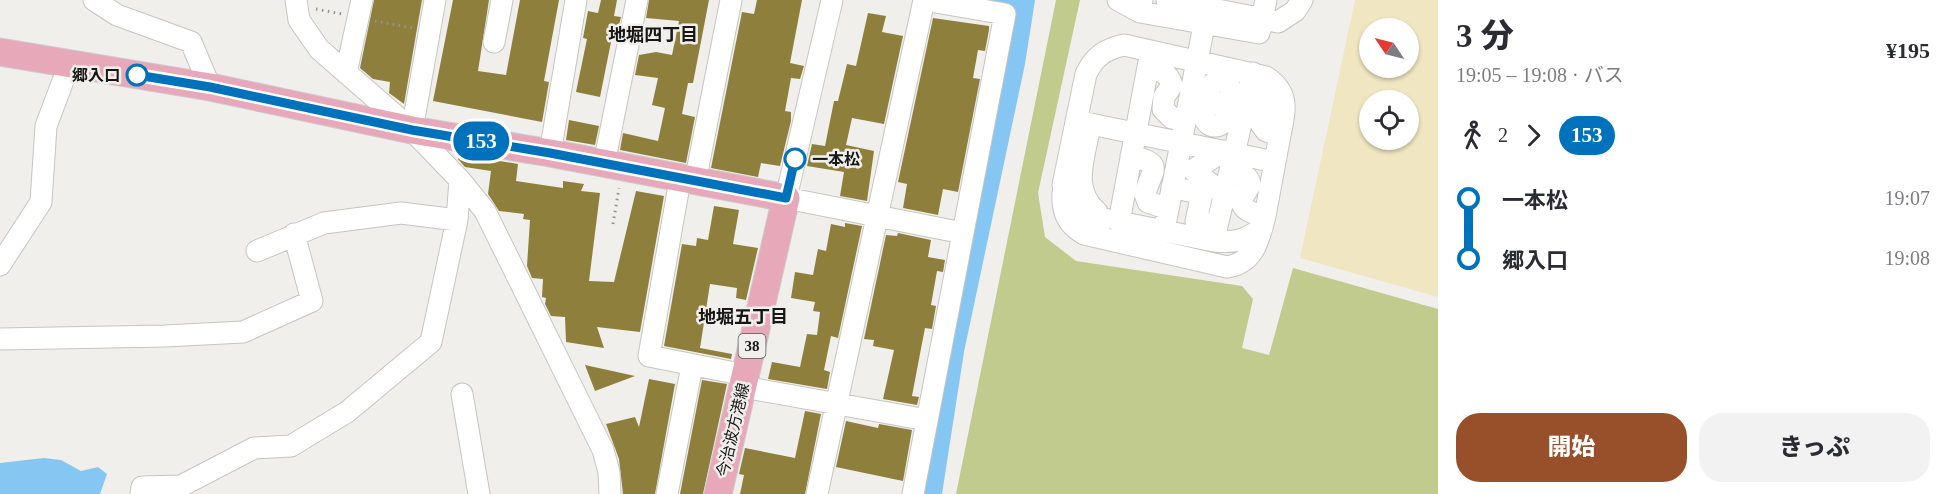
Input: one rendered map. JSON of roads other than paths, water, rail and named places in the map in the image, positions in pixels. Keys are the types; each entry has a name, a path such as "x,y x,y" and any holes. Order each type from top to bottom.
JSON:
{"main road":[{"path":"0,52 210,87 412,130 550,153 687,181 786,198"},
{"name":"今治波方港線","path":"718,494 786,198"}],"street":[{"path":"94,0 117,15 191,42 210,87"},
{"path":"296,0 299,20 319,49 412,130 460,180 485,211 603,450 609,472 610,494"},
{"path":"346,73 362,0"},
{"path":"412,130 435,0"},
{"path":"494,42 502,0"},
{"path":"550,153 576,0"},
{"path":"613,166 637,0"},
{"path":"731,0 687,181 649,356 837,403 927,420"},
{"path":"832,0 786,198 963,233"},
{"path":"817,494 924,0 1005,14 913,494"},
{"path":"1118,0 1141,6 1207,10 1278,22 1287,18 1302,0"},
{"path":"1167,0 1207,10"},
{"path":"1262,18 1285,36 1303,23 1312,0"},
{"path":"1166,220 1207,10"},
{"path":"1190,98 1217,104 1248,92 1266,77 1284,93 1286,107 1263,222 1257,246 1247,260 1227,267 1102,240 1073,228 1066,218 1062,204 1063,185 1100,75 1108,64 1129,52 1197,62 1248,92"},
{"path":"1147,56 1172,85 1164,97 1163,109 1172,117 1185,120"},
{"path":"1112,220 1131,156 1147,56"},
{"path":"0,265 41,201 46,126 69,65"},
{"path":"1215,233 1225,195 1230,159 1248,92"},
{"path":"1083,122 1181,142 1230,159 1275,162"},
{"path":"1083,122 1081,189 1085,200 1112,220"},
{"path":"1131,156 1147,160 1153,165 1155,172 1145,194 1148,202 1166,220"},
{"path":"1225,195 1192,170 1230,159"},
{"path":"1230,159 1250,179 1250,185 1241,200 1242,206 1263,222"},
{"path":"141,494 142,487 181,486 254,448 291,446 347,412 431,342 457,220 460,180"},
{"path":"1063,185 1071,204 1081,212 1112,220 1166,220 1215,233"},
{"path":"1172,187 1202,194 1196,221 1234,243 1244,241 1263,222"},
{"path":"257,251 324,223 401,213 457,220"},
{"path":"0,339 243,332 312,301 294,234"},
{"path":"667,494 692,366"},
{"path":"462,394 479,494"}],"water":[{"path":"951,0 1035,0 1025,64 964,352 942,494 917,494 1008,10"},
{"path":"44,458 61,460 81,471 98,467 107,474 100,494 0,494 0,463"}],"place":[{"name":"郷入口","path":"137,75"},
{"name":"一本松","path":"795,159"}],"district":[{"name":"地堀四丁目","path":"653,35"},
{"name":"地堀五丁目","path":"743,317"}]}
